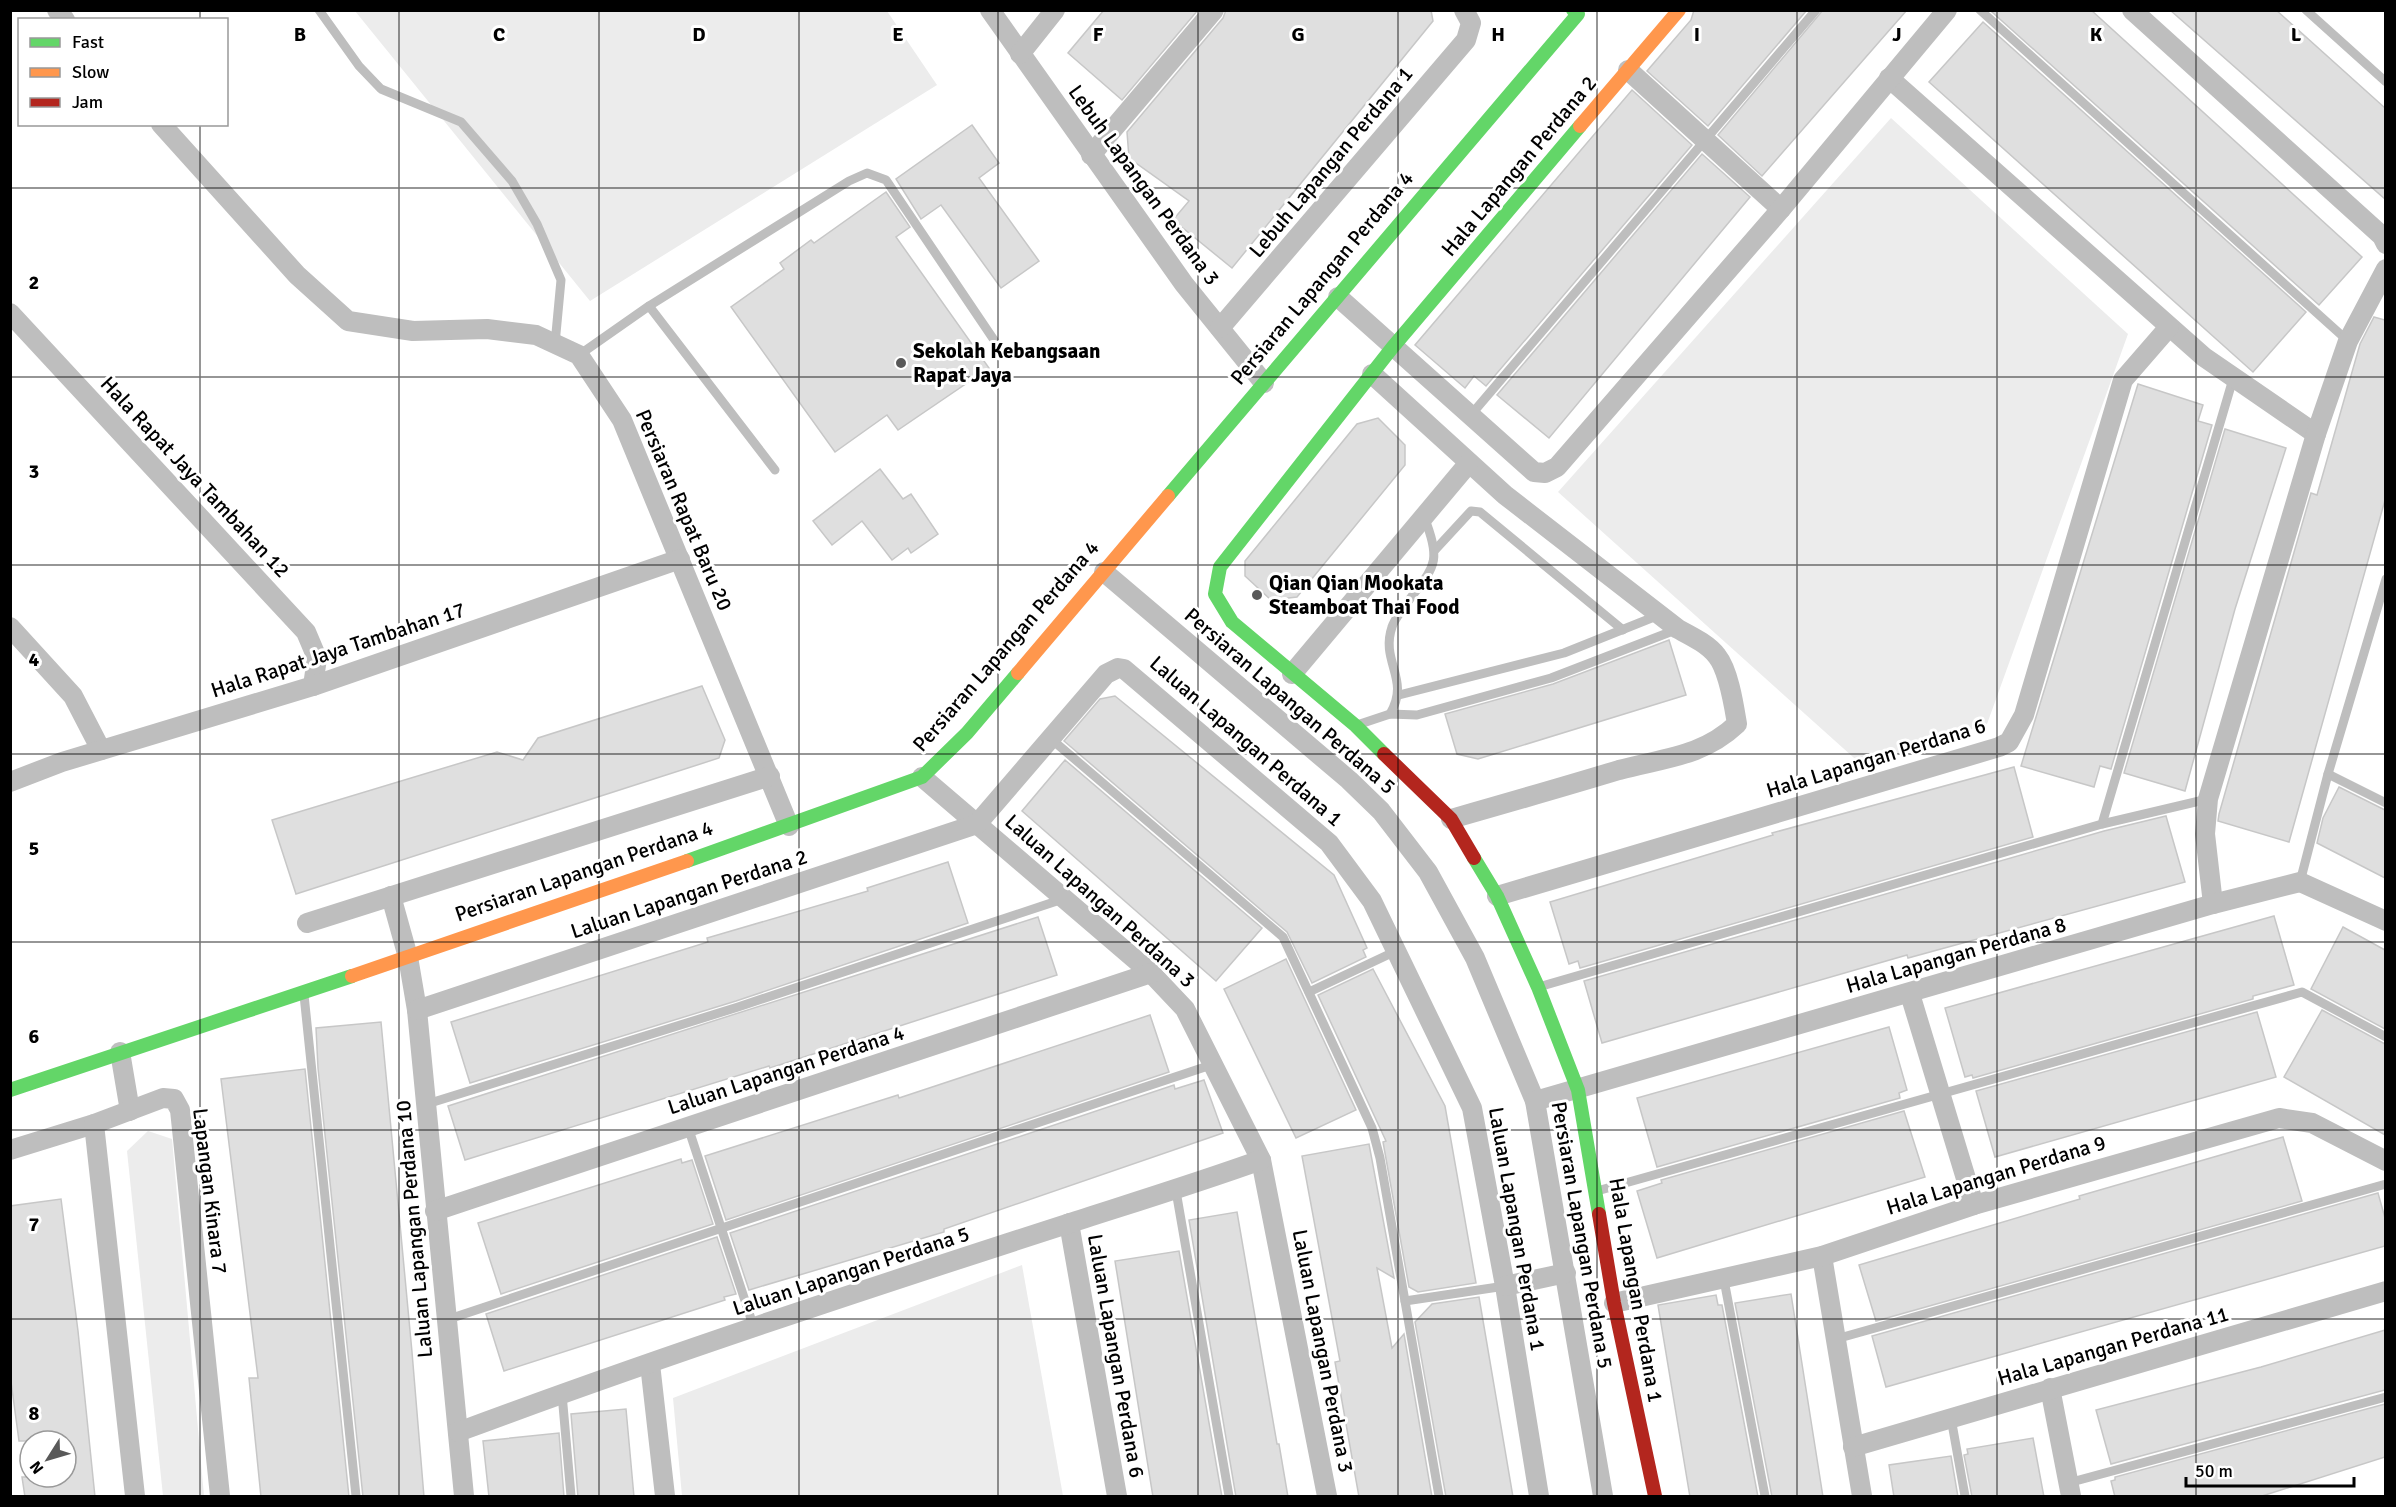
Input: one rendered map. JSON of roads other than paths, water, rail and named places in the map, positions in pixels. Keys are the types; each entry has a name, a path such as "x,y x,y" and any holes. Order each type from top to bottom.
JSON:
{"street":[{"name":"Lebuh Lapangan Perdana 3","path":"990,10 1184,284 1264,383"},
{"path":"1020,54 1055,10"},
{"path":"1091,155 1214,10"},
{"name":"Hala Lapangan Perdana 2","path":"1356,726 1232,622 1215,594 1220,567 1392,348 1679,10"},
{"path":"1338,297 1392,348 1534,472 1545,473 1557,467 1781,209 1947,10"},
{"path":"2132,10 2382,236 2385,244"},
{"name":"Persiaran Lapangan Perdana 4","path":"10,1090 304,993 789,826 922,777 967,733 1577,12"},
{"name":"Lebuh Lapangan Perdana 1","path":"1220,328 1466,40 1468,17"},
{"path":"1628,70 1781,209"},
{"path":"1889,78 2169,327 2233,379 2316,434"},
{"name":"Persiaran Rapat Baru 20","path":"162,126 297,275 348,321 412,331 487,329 536,335 579,356 622,420 789,826"},
{"path":"2213,904 2205,834 2208,799 2316,434 2348,341 2385,269"},
{"name":"Hala Rapat Jaya Tambahan 12","path":"10,312 306,632 317,658 313,686"},
{"name":"Hala Lapangan Perdana 6","path":"1497,896 1999,747 2009,742 2024,714 2123,380 2169,327"},
{"path":"1371,374 1468,464 1659,615 1718,656 1733,698 1737,724 1720,740 1693,752 1640,764 1451,819"},
{"path":"1292,674 1468,464"},
{"name":"Hala Rapat Jaya Tambahan 17","path":"10,782 101,750 313,686 680,559"},
{"name":"Persiaran Lapangan Perdana 5","path":"1104,572 1349,780 1381,811 1428,873 1475,958 1535,1101 1603,1497"},
{"path":"10,627 73,696 101,750"},
{"name":"Laluan Lapangan Perdana 1","path":"977,824 1049,737 1106,674 1118,668 1130,672 1329,843 1372,901 1473,1108 1539,1497"},
{"name":"Hala Lapangan Perdana 1","path":"1356,726 1451,819 1497,896 1538,987 1578,1090 1597,1191 1614,1303 1655,1497"},
{"name":"Persiaran Lapangan Perdana 4","path":"307,923 770,776"},
{"name":"Laluan Lapangan Perdana 3","path":"922,777 1151,974 1185,1009 1261,1160 1327,1497"},
{"name":"Laluan Lapangan Perdana 2","path":"417,1010 977,824"},
{"path":"2300,882 2385,921"},
{"name":"Hala Lapangan Perdana 8","path":"1535,1101 1910,994 2213,904 2300,882"},
{"name":"Laluan Lapangan Perdana 10","path":"391,896 408,957 417,1010 464,1497"},
{"name":"Laluan Lapangan Perdana 4","path":"435,1211 1151,974"},
{"path":"1910,994 1974,1205"},
{"path":"120,1052 130,1111"},
{"name":"Lapangan Kinara 7","path":"10,1150 94,1124 163,1098 174,1099 180,1110 220,1497"},
{"name":"Hala Lapangan Perdana 9","path":"1614,1303 1725,1280 1821,1256 1974,1205 2279,1118 2312,1123 2385,1161"},
{"path":"94,1124 135,1497"},
{"name":"Laluan Lapangan Perdana 5","path":"458,1432 562,1393 1069,1223 1176,1191 1261,1160"},
{"name":"Laluan Lapangan Perdana 6","path":"1069,1223 1117,1497"},
{"path":"1821,1256 1862,1497"},
{"path":"1505,1286 1566,1273"},
{"name":"Hala Lapangan Perdana 11","path":"1853,1447 2385,1291"},
{"path":"650,1364 665,1497"},
{"path":"2050,1388 2070,1490"}],"lane":[{"path":"319,10 359,66 381,89 461,122 512,181 537,224 561,280 555,344"},
{"path":"1470,416 1816,10"},
{"path":"1980,10 2348,341"},
{"path":"2306,10 2385,82"},
{"path":"579,356 649,306 849,181 867,173 886,180 994,340"},
{"path":"649,306 775,470"},
{"path":"2102,824 2233,379"},
{"path":"1435,550 1471,511 1480,512 1623,630"},
{"path":"1390,714 1399,695 1387,647 1393,624 1433,566 1435,550 1424,517"},
{"path":"2300,882 2328,774 2385,579"},
{"path":"1399,695 1564,653 1659,615"},
{"path":"1356,726 1390,714 1417,715 1551,678 1678,629"},
{"path":"1049,737 1282,937 1372,1128 1380,1158 1439,1497"},
{"path":"2328,774 2385,803"},
{"path":"1538,987 2102,824 2208,799"},
{"path":"427,1104 738,1007 1064,899"},
{"path":"1309,992 1396,951"},
{"path":"1597,1191 1942,1096 2302,992 2385,1037"},
{"path":"304,993 356,1497"},
{"path":"446,1320 1214,1064"},
{"path":"688,1128 754,1328"},
{"path":"1836,1340 2385,1184"},
{"path":"1176,1191 1229,1497"},
{"path":"1725,1280 1765,1497"},
{"path":"1405,1301 1505,1286"},
{"path":"562,1393 571,1497"},
{"path":"2070,1490 2385,1397"},
{"path":"1951,1418 1965,1497"}],"place":[{"name":"Sekolah Kebangsaan Rapat Jaya","path":"901,363"},
{"name":"Qian Qian Mookata Steamboat Thai Food","path":"1257,595"}]}
